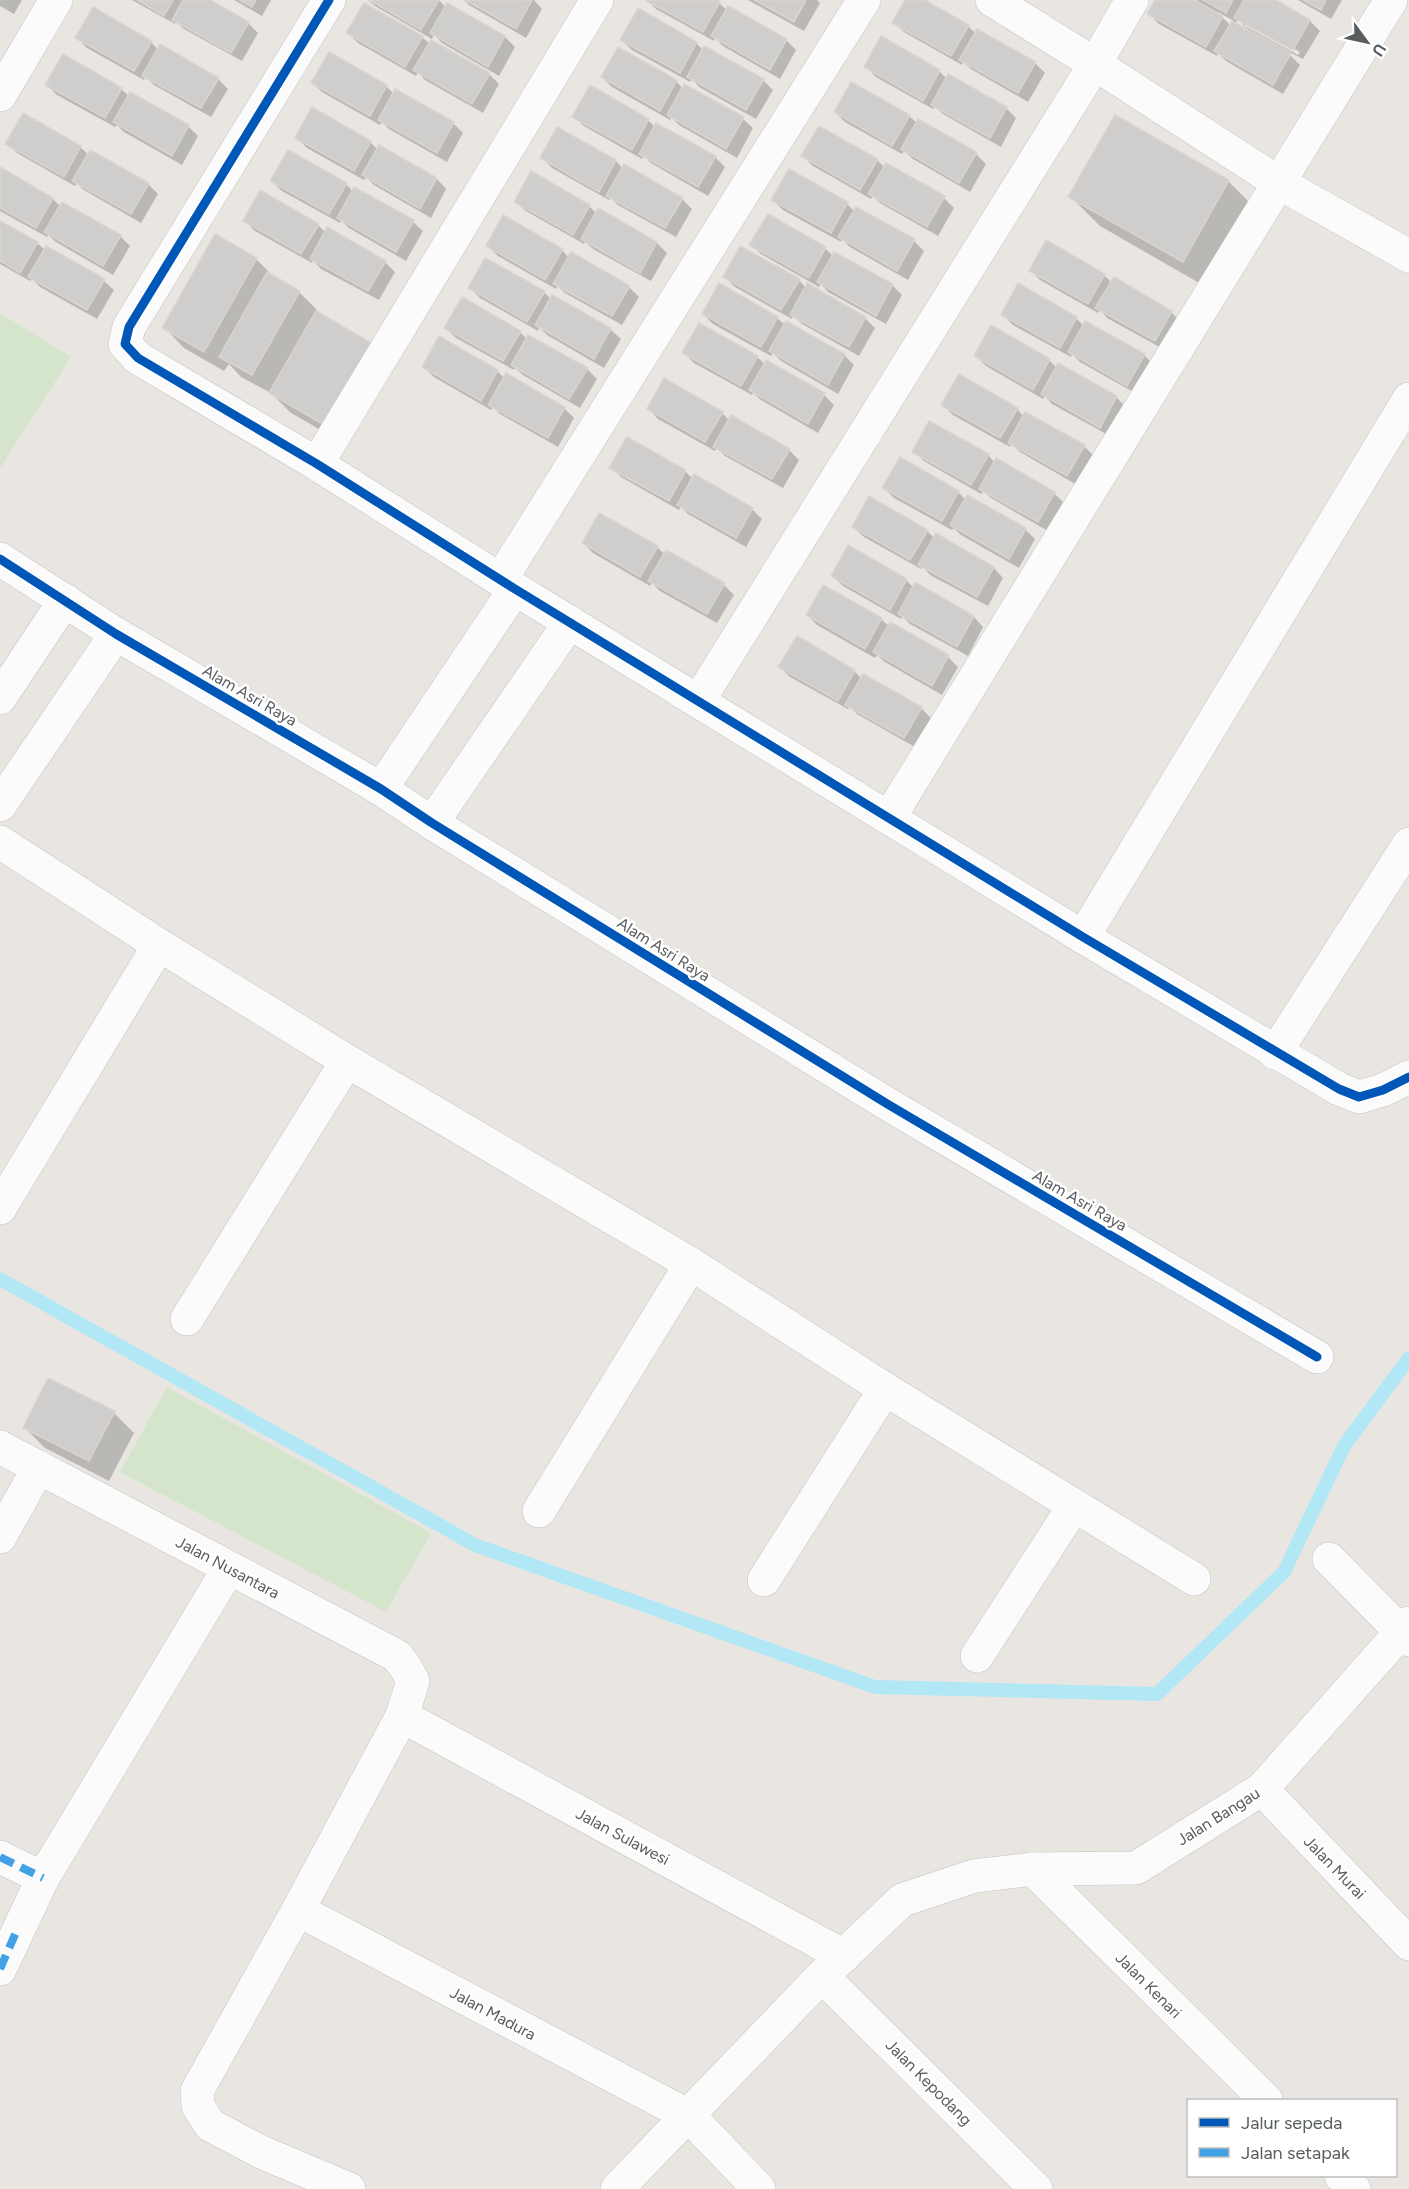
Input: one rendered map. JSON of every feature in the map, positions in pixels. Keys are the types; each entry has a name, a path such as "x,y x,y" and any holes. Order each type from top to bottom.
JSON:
{"street":[{"path":"0,95 56,0"},
{"path":"329,0 129,327 125,344 138,357 1275,1053 1339,1089 1359,1097 1383,1090 1409,1077"},
{"path":"316,464 597,0"},
{"path":"381,789 864,0"},
{"path":"992,0 1279,183 1409,256"},
{"path":"699,700 1095,64 1132,0"},
{"path":"889,818 1391,0"},
{"path":"1083,937 1409,399"},
{"name":"Alam Asri Raya","path":"0,559 116,634 381,789 432,824 889,1105 1317,1357"},
{"path":"0,698 65,600"},
{"path":"432,824 570,621"},
{"path":"0,806 116,634"},
{"path":"0,842 159,945 690,1264 885,1389 1194,1579"},
{"path":"1275,1053 1404,863"},
{"path":"0,1209 159,945"},
{"path":"187,1319 347,1060"},
{"path":"539,1511 690,1264"},
{"path":"764,1580 885,1389"},
{"name":"Jalan Nusantara","path":"0,1447 397,1656 413,1681 402,1716"},
{"path":"0,1537 39,1467"},
{"path":"977,1656 1074,1506"},
{"path":"1329,1558 1406,1631"},
{"path":"0,1969 43,1878 229,1568"},
{"name":"Jalan Bangau","path":"617,2189 833,1966 902,1900 974,1876 1033,1869 1136,1868 1262,1790 1406,1631"},
{"path":"349,2189 261,2152 210,2125 198,2106 197,2091 298,1910 402,1716"},
{"name":"Jalan Sulawesi","path":"402,1716 833,1966"},
{"name":"Jalan Murai","path":"1262,1790 1409,1944"},
{"path":"0,1857 43,1878"},
{"name":"Jalan Kenari","path":"1033,1869 1265,2099"},
{"name":"Jalan Madura","path":"298,1910 689,2116 759,2189"},
{"name":"Jalan Kepodang","path":"833,1966 1036,2189"},
{"path":"1343,2177 1354,2189"}],"green space":[{"path":"0,313 71,357 0,468"},
{"path":"167,1387 431,1533 386,1612 120,1472"}],"building":[{"path":"137,0 173,0 164,16"},
{"path":"183,0 210,0 249,22 231,53 172,20"},
{"path":"239,0 256,0 252,7"},
{"path":"369,0 439,0 421,30"},
{"path":"465,0 532,0 516,29"},
{"path":"645,0 718,0 720,2 703,32"},
{"path":"754,0 806,0 794,22"},
{"path":"905,0 925,0 969,25 951,56 892,23"},
{"path":"1155,0 1195,0 1223,16 1206,47 1147,14"},
{"path":"1203,0 1233,0 1226,13"},
{"path":"1244,0 1276,0 1310,20 1293,50 1234,18"},
{"path":"1303,0 1326,0 1321,10"},
{"path":"364,3 423,36 405,67 346,33"},
{"path":"447,3 505,36 488,67 430,33"},
{"path":"728,6 787,39 770,70 711,36"},
{"path":"93,7 152,41 134,71 75,38"},
{"path":"638,8 697,42 680,73 620,40"},
{"path":"1232,21 1291,53 1273,85 1214,51"},
{"path":"977,29 1036,62 1018,93 959,60"},
{"path":"881,36 940,70 923,101 864,67"},
{"path":"431,40 490,73 472,104 413,70"},
{"path":"160,44 219,78 201,108 142,76"},
{"path":"704,46 764,79 746,110 687,77"},
{"path":"618,47 677,80 660,111 601,77"},
{"path":"329,52 387,85 370,116 311,83"},
{"path":"63,54 122,88 105,118 45,85"},
{"path":"948,74 1007,107 990,138 931,105"},
{"path":"851,82 910,115 892,146 834,112"},
{"path":"684,84 744,117 726,149 667,115"},
{"path":"590,85 649,119 632,150 572,117"},
{"path":"395,89 454,122 437,153 378,120"},
{"path":"130,92 189,125 172,156 113,122"},
{"path":"312,107 371,141 354,171 295,138"},
{"path":"23,113 81,146 64,177 5,144"},
{"path":"1115,115 1229,180 1183,262 1068,197"},
{"path":"918,119 977,152 959,183 901,149"},
{"path":"656,123 716,156 698,187 639,154"},
{"path":"819,126 878,159 860,190 801,156"},
{"path":"557,127 616,160 599,192 540,158"},
{"path":"379,145 437,178 420,209 362,175"},
{"path":"90,150 149,183 131,214 72,181"},
{"path":"288,150 347,183 329,214 270,181"},
{"path":"886,163 945,196 927,227 868,194"},
{"path":"624,164 683,198 665,228 606,196"},
{"path":"0,167 53,198 36,228 0,208"},
{"path":"789,169 848,202 831,233 771,200"},
{"path":"531,171 590,205 573,235 514,202"},
{"path":"354,187 414,220 396,252 337,218"},
{"path":"260,190 319,224 301,254 243,221"},
{"path":"62,202 121,235 103,266 44,232"},
{"path":"856,207 915,239 897,271 838,237"},
{"path":"598,208 657,242 640,273 581,239"},
{"path":"768,214 826,247 809,278 749,245"},
{"path":"503,215 563,249 545,280 486,246"},
{"path":"0,221 38,242 20,273 0,261"},
{"path":"327,227 386,261 368,291 310,259"},
{"path":"215,234 257,258 204,352 162,328"},
{"path":"1046,240 1105,274 1088,304 1029,271"},
{"path":"46,246 105,279 87,310 28,277"},
{"path":"740,246 800,279 781,310 723,277"},
{"path":"571,252 630,286 612,316 553,284"},
{"path":"834,252 893,284 876,316 817,282"},
{"path":"485,258 545,291 527,322 468,288"},
{"path":"267,272 300,291 252,375 219,357"},
{"path":"1114,277 1172,311 1155,341 1095,308"},
{"path":"719,283 778,317 761,347 702,314"},
{"path":"807,283 866,317 849,347 790,315"},
{"path":"1018,283 1077,317 1060,348 1001,315"},
{"path":"552,295 611,328 594,359 535,325"},
{"path":"462,297 521,331 503,361 444,328"},
{"path":"316,311 373,344 326,426 269,393"},
{"path":"786,321 845,354 828,385 769,351"},
{"path":"1085,321 1145,354 1127,386 1068,352"},
{"path":"699,323 758,356 741,386 682,353"},
{"path":"991,325 1050,359 1033,390 974,356"},
{"path":"528,335 588,368 569,399 511,365"},
{"path":"439,336 498,370 481,401 422,367"},
{"path":"766,360 825,393 808,424 749,390"},
{"path":"1058,363 1117,396 1100,428 1041,394"},
{"path":"506,373 565,407 548,438 488,405"},
{"path":"959,374 1018,408 1000,438 941,405"},
{"path":"664,378 723,412 705,442 647,409"},
{"path":"1025,412 1085,445 1067,476 1008,443"},
{"path":"731,415 790,449 772,479 713,447"},
{"path":"929,421 989,454 971,485 912,452"},
{"path":"627,437 686,470 669,501 609,468"},
{"path":"900,457 959,491 942,521 882,488"},
{"path":"996,458 1055,492 1038,522 979,489"},
{"path":"694,474 753,508 736,538 677,505"},
{"path":"967,495 1026,528 1009,559 950,525"},
{"path":"869,496 928,530 910,560 852,527"},
{"path":"599,513 658,546 640,577 582,543"},
{"path":"936,533 994,567 977,597 918,565"},
{"path":"848,545 907,579 890,610 831,576"},
{"path":"666,550 725,583 707,614 648,581"},
{"path":"915,582 974,616 957,647 898,614"},
{"path":"823,585 882,618 865,649 806,615"},
{"path":"890,622 949,655 932,686 873,652"},
{"path":"797,636 855,670 838,701 778,667"},
{"path":"863,674 922,707 904,738 845,705"},
{"path":"48,1378 115,1411 89,1461 23,1428"}],"waterway":[{"path":"0,1279 475,1545 875,1687 1157,1694 1284,1572 1344,1446 1409,1358"}],"marked path":[{"path":"0,1857 43,1878"},
{"path":"0,1969 17,1930"}],"cycle path":[{"path":"329,0 129,327 125,344 138,358 317,464 515,589 1083,937 1339,1089 1359,1097 1383,1090 1409,1077"},
{"path":"0,559 116,634 381,789 432,823 889,1105 1317,1357"}]}
